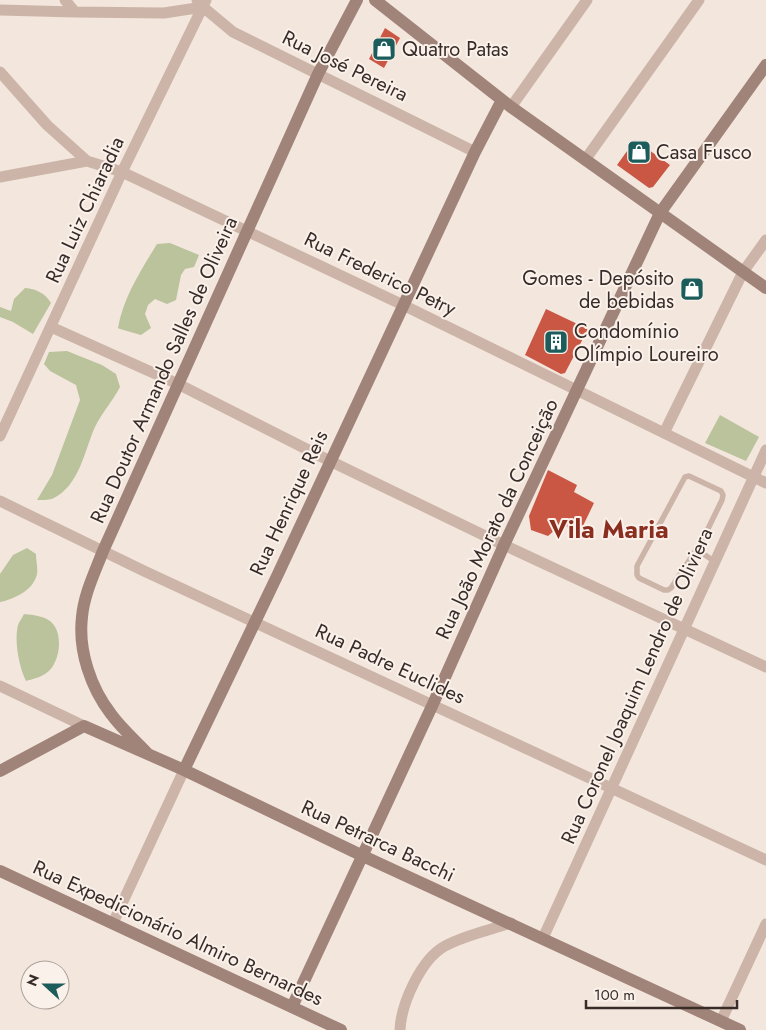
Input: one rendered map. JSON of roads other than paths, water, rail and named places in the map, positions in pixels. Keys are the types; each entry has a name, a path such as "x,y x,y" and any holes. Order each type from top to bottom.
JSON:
{"street":[{"path":"65,0 75,12"},
{"name":"Rua Doutor Armando Salles de Oliveira","path":"148,754 112,715 99,696 89,673 82,646 82,617 89,586 103,551 318,74 357,0"},
{"path":"375,0 506,104 766,288"},
{"name":"Rua Henrique Reis","path":"113,923 475,152 506,104 587,0"},
{"path":"585,160 699,0"},
{"path":"0,10 164,13 202,2"},
{"name":"Rua José Pereira","path":"202,2 233,32 475,152"},
{"name":"Rua Luiz Chiaradia","path":"0,436 202,2"},
{"name":"Rua João Morato da Conceição","path":"292,1007 433,704 504,545 660,213 766,65"},
{"name":"Rua Frederico Petry","path":"0,72 47,125 87,161 122,172 248,231 766,482"},
{"path":"0,177 87,161"},
{"path":"664,433 743,272 766,240"},
{"path":"51,327 178,384 330,461 504,545 766,667"},
{"name":"Rua Coronel Joaquim Lendro de Oliviera","path":"543,938 714,560 766,450"},
{"name":"Rua Padre Euclides","path":"0,501 254,622 766,860"},
{"name":"Rua Petrarca Bacchi","path":"0,686 740,1030"},
{"path":"0,771 84,726"},
{"name":"Rua Expedicionário Almiro Bernardes","path":"0,871 341,1030"},
{"path":"400,1030 405,1003 414,984 425,965 443,947 463,938 511,923"},
{"path":"721,1021 766,924"}],"lane":[{"path":"689,476 721,491 723,495 696,549 668,590 646,582 637,575 637,566 685,477 689,476"},
{"path":"696,549 714,560"}],"place":[{"name":"Quatro Patas","path":"384,49"},
{"name":"Casa Fusco","path":"639,152"},
{"name":"Gomes - Depósito de bebidas","path":"692,289"},
{"name":"Condomínio Olímpio Loureiro","path":"556,342"}],"district":[{"name":"Vila Maria","path":"609,529"}]}
